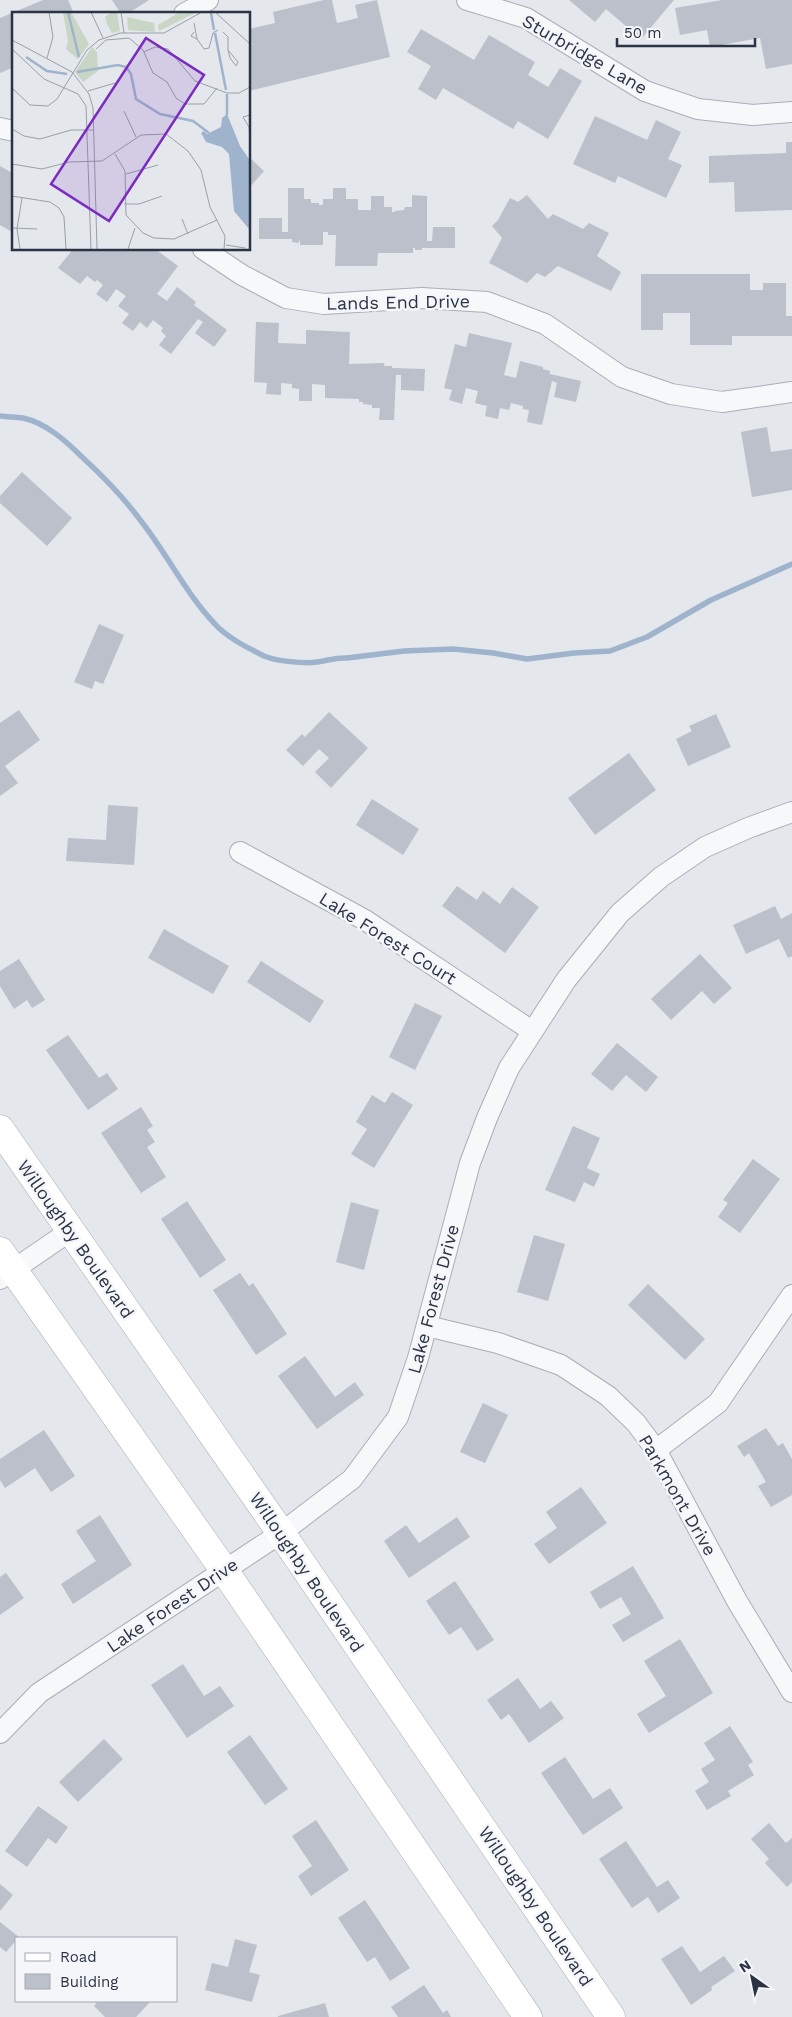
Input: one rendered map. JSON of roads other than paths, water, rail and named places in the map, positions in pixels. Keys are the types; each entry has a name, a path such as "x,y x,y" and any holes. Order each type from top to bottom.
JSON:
{"street":[{"path":"187,12 208,0"},
{"name":"Sturbridge Lane","path":"467,0 526,18 645,91 698,109 753,115 792,112"},
{"name":"Lands End Drive","path":"205,250 242,274 286,298 324,304 422,298 487,302 545,324 622,377 671,394 722,402 792,392"},
{"name":"Lake Forest Drive","path":"0,1733 39,1693 281,1534 352,1479 398,1417 427,1326 470,1163 509,1068 532,1031 566,980 620,913 661,877 705,847 748,828 792,812"},
{"name":"Lake Forest Court","path":"240,852 365,920 532,1031"},
{"name":"Willoughby Boulevard","path":"0,1129 281,1534 611,2017"},
{"path":"70,1231 4,1267 224,1570 528,2017"},
{"path":"656,1450 718,1403 792,1295"},
{"name":"Parkmont Drive","path":"427,1326 498,1343 561,1365 608,1396 636,1423 656,1450 737,1601 792,1692"}],"waterway":[{"path":"0,416 31,420 48,428 69,445 128,504 194,599 214,623 238,642 264,656 276,659 311,663 404,651 453,649 527,659 610,651 647,637 711,600 792,564"}]}
